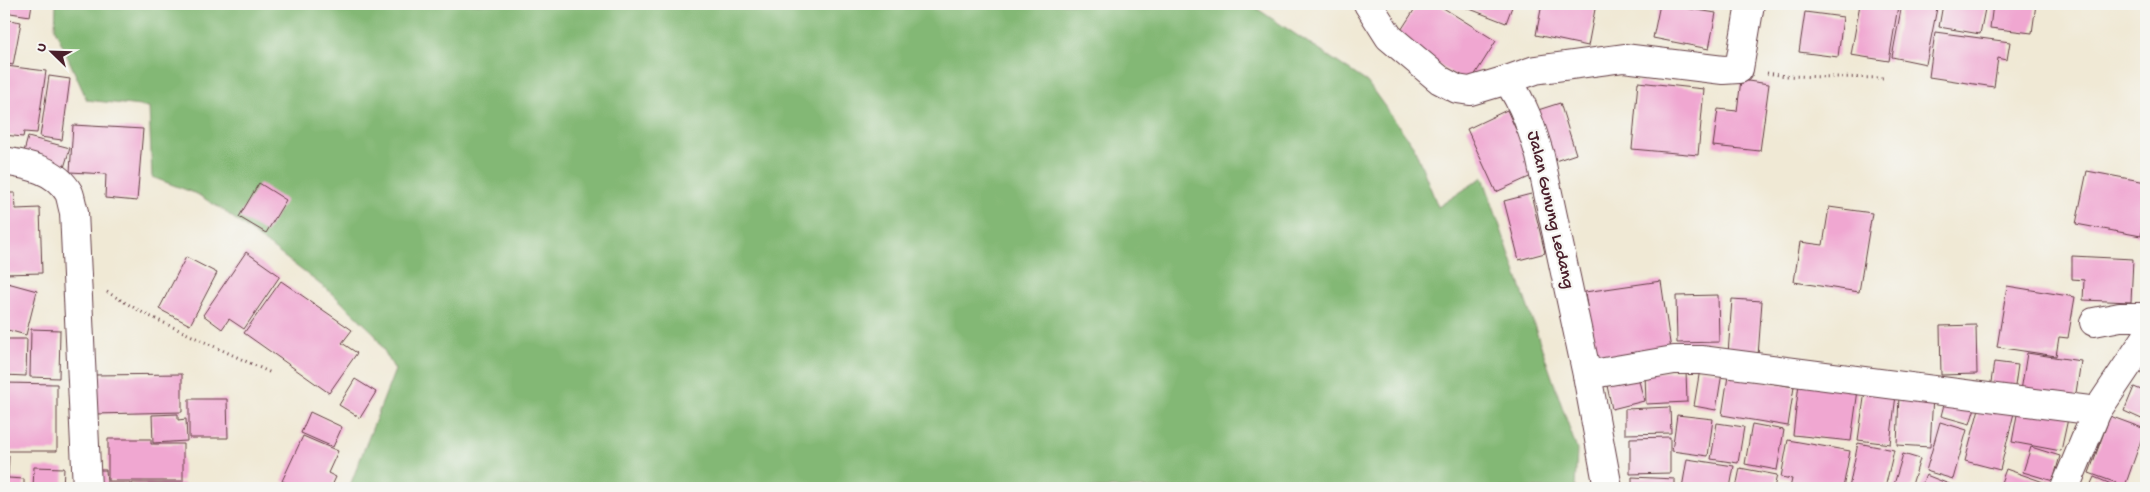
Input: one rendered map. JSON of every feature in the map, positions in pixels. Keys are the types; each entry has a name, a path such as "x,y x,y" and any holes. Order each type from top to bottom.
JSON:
{"street":[{"path":"1368,4 1389,37 1440,80 1457,89 1470,91 1535,70 1624,58 1722,70 1739,69 1750,4"},
{"name":"Jalan Gunung Ledang","path":"1507,80 1524,109 1540,156 1587,375 1608,488"},
{"path":"4,161 37,167 47,171 69,193 74,212 87,488"},
{"path":"2094,322 2120,317 2146,317"},
{"path":"2065,488 2097,411 2146,338"},
{"path":"1587,375 1674,360 1701,360 2097,411"}],"path":[{"path":"1739,69 1785,76 1883,78"},
{"path":"78,276 145,314 272,373"}],"green space":[{"path":"56,4 1250,4 1367,82 1414,147 1438,207 1483,177 1577,450 1575,488 1298,488 1292,481 1288,488 349,488 395,370 374,333 334,295 223,210 197,194 152,177 149,107 87,100 55,29"}],"building":[{"path":"4,4 32,4 30,16 4,12"},
{"path":"1418,4 1437,4 1496,41 1469,84 1396,38"},
{"path":"1457,4 1513,4 1506,23"},
{"path":"1542,4 1596,4 1588,46 1536,35"},
{"path":"1660,4 1716,13 1709,49 1653,38"},
{"path":"1690,4 1717,4 1716,10"},
{"path":"1860,4 1898,6 1889,61 1851,55"},
{"path":"1902,4 1917,4 1937,8 1926,64 1892,57"},
{"path":"1943,4 1986,4 1980,34 1939,27"},
{"path":"1993,4 2036,4 2032,33 1990,28"},
{"path":"1805,12 1843,17 1838,57 1799,52"},
{"path":"4,19 21,22 13,65 4,63"},
{"path":"1935,32 2010,42 2007,60 1998,58 1994,87 1929,77"},
{"path":"6,66 46,71 37,133 24,132 23,137 4,135"},
{"path":"49,76 70,79 62,140 40,137"},
{"path":"1741,80 1769,84 1760,151 1713,146 1718,109 1737,111"},
{"path":"1638,82 1704,89 1698,155 1632,149"},
{"path":"1560,103 1576,154 1552,162 1535,111"},
{"path":"1507,110 1536,174 1496,192 1467,129"},
{"path":"73,125 143,129 137,201 105,198 106,174 70,172"},
{"path":"28,137 70,148 63,171 22,159"},
{"path":"2087,171 2146,182 2146,210 2141,236 2076,224"},
{"path":"259,183 286,200 266,233 239,217"},
{"path":"4,193 15,193 16,209 40,208 42,273 4,274"},
{"path":"1531,194 1545,253 1519,260 1504,201"},
{"path":"1829,207 1872,213 1859,292 1794,282 1800,242 1823,245"},
{"path":"246,252 280,276 244,329 229,319 222,329 203,315"},
{"path":"2072,256 2133,259 2131,302 2083,300 2084,280 2072,279"},
{"path":"186,257 217,273 190,325 159,309"},
{"path":"281,281 352,330 342,343 357,353 329,393 244,333"},
{"path":"1661,281 1671,350 1595,361 1585,292"},
{"path":"4,282 37,291 26,335 4,329"},
{"path":"2007,286 2075,297 2068,338 2059,337 2056,356 1997,347"},
{"path":"1718,295 1719,342 1677,343 1676,296"},
{"path":"1732,299 1762,301 1758,356 1728,354"},
{"path":"1976,325 1977,374 1941,375 1940,326"},
{"path":"31,329 60,330 59,378 30,377"},
{"path":"4,339 27,339 26,376 4,375"},
{"path":"2027,353 2081,361 2075,399 2021,391"},
{"path":"1994,362 2018,365 2014,393 1990,389"},
{"path":"1700,369 1722,373 1716,410 1694,406"},
{"path":"1686,371 1687,402 1646,404 1645,373"},
{"path":"1637,373 1644,401 1612,409 1606,381"},
{"path":"182,374 182,412 95,414 94,375"},
{"path":"1728,376 1794,387 1788,426 1722,415"},
{"path":"355,379 376,392 360,418 339,405"},
{"path":"4,383 57,384 57,451 4,451"},
{"path":"1799,383 1858,390 1851,441 1793,435"},
{"path":"2134,387 2146,392 2146,421 2124,411"},
{"path":"1865,391 1896,395 1890,444 1858,440"},
{"path":"1947,393 1977,401 1970,424 1941,416"},
{"path":"1899,395 1933,396 1930,447 1897,445"},
{"path":"189,399 227,399 228,438 189,438"},
{"path":"1981,401 2015,409 2000,470 1965,461"},
{"path":"2019,404 2069,414 2061,451 2012,442"},
{"path":"1670,407 1671,433 1625,434 1625,409"},
{"path":"310,412 342,427 333,447 301,433"},
{"path":"178,414 178,420 186,419 187,441 153,443 152,415"},
{"path":"1677,415 1713,419 1708,456 1672,451"},
{"path":"2110,416 2145,429 2125,486 2089,473"},
{"path":"1940,422 1967,430 1953,479 1926,471"},
{"path":"1717,423 1744,427 1738,463 1711,459"},
{"path":"1752,424 1784,430 1777,470 1745,464"},
{"path":"303,436 338,451 328,473 336,477 331,488 299,488 282,481"},
{"path":"1670,437 1670,473 1630,474 1630,438"},
{"path":"108,439 151,439 151,444 183,444 183,481 108,481"},
{"path":"1788,440 1850,451 1843,488 1790,488 1792,479 1781,477"},
{"path":"1858,443 1894,450 1885,488 1849,488"},
{"path":"2031,447 2060,456 2053,481 2023,472"},
{"path":"1903,454 1920,459 1911,488 1893,488"},
{"path":"4,456 9,456 8,478 24,479 24,488 4,488"},
{"path":"1687,459 1734,466 1730,488 1682,488"},
{"path":"34,467 64,468 63,488 33,488"},
{"path":"1740,468 1777,475 1774,488 1736,488"},
{"path":"2006,469 2052,485 2051,488 1999,488"},
{"path":"93,470 106,470 107,483 130,483 130,488 93,488"},
{"path":"1926,475 1959,488 1920,488"},
{"path":"1632,477 1675,479 1675,488 1632,488"},
{"path":"2094,477 2121,488 2089,488"},
{"path":"132,483 184,483 184,488 132,488"}]}
